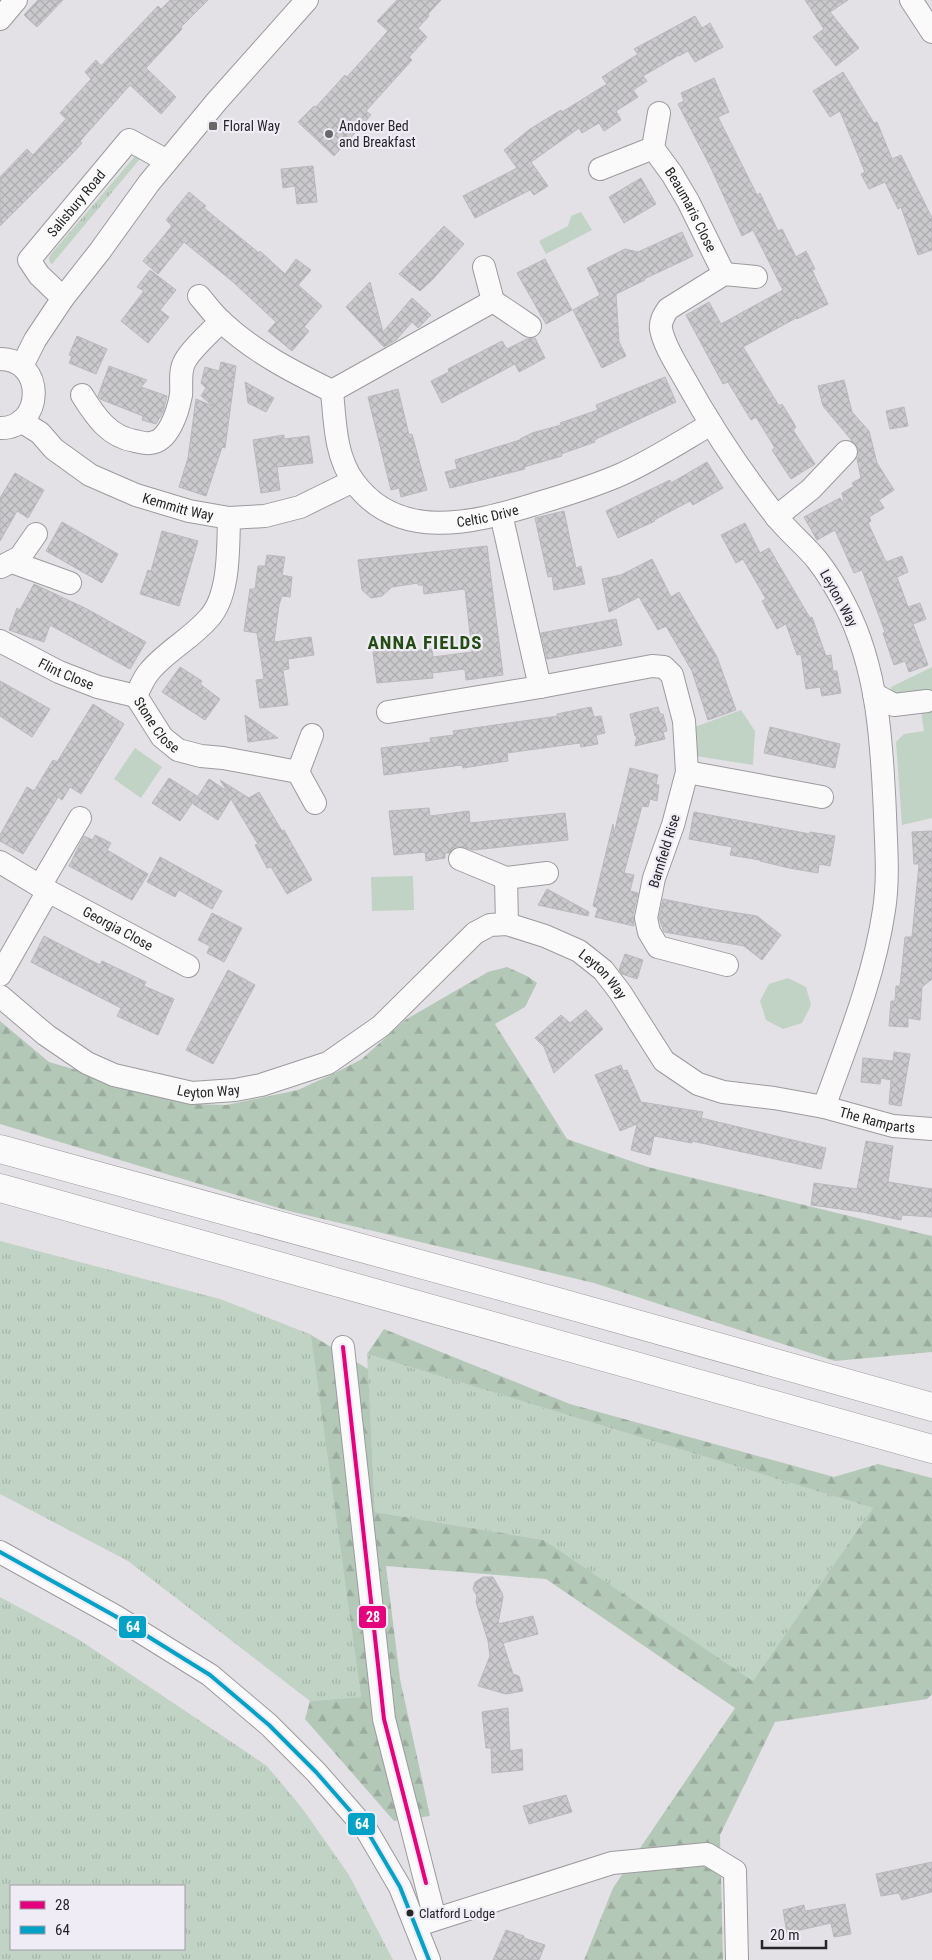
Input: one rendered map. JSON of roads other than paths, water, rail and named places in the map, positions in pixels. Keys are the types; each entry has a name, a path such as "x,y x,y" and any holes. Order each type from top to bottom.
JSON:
{"highway":[{"path":"0,1149 932,1407"},
{"path":"0,1188 932,1449"}],"street":[{"path":"0,19 16,0"},
{"path":"22,366 35,340 63,298 167,161 307,0"},
{"path":"911,0 932,32"},
{"path":"600,169 653,148 659,112"},
{"name":"Salisbury Road","path":"63,298 39,275 29,260 129,140 167,161"},
{"name":"Beaumaris Close","path":"653,148 672,174 688,201 724,274"},
{"path":"484,267 493,301 530,326"},
{"path":"711,424 671,354 661,328 663,317 668,309 724,274 756,277"},
{"path":"199,296 221,321 261,353 332,391 493,301"},
{"path":"82,395 102,424 114,435 132,441 150,443 159,440 166,434 173,423 181,395 182,371 185,361 221,321"},
{"path":"0,359 13,361 22,366 29,374 33,384 33,404 28,414 10,425"},
{"name":"Celtic Drive","path":"332,391 337,439 343,461 353,481 364,494 379,506 396,515 412,520 448,523 468,522 560,497 621,474 664,452 711,424"},
{"name":"Leyton Way","path":"0,996 53,1040 87,1063 114,1075 192,1093 235,1090 261,1086 328,1063 382,1026 475,933 490,925 507,924 545,936 579,951 603,970 620,992 664,1061 698,1084 723,1092 774,1098 824,1107 870,972 884,911 887,868 886,830 874,694 860,639 842,599 829,576 816,559 776,516 747,478 711,424"},
{"name":"Kemmitt Way","path":"10,425 40,433 54,449 90,475 136,495 189,511 229,518 265,516 300,507 353,481"},
{"path":"776,516 811,489 846,452"},
{"path":"501,514 540,687"},
{"name":"Stone Close","path":"229,518 228,552 222,592 218,605 209,618 162,658 147,674 136,696 162,737 178,750 201,756 223,758 298,772"},
{"path":"6,565 20,557 36,534"},
{"path":"6,565 70,583"},
{"name":"Flint Close","path":"0,641 59,672 98,687 136,696"},
{"name":"Barnfield Rise","path":"388,712 652,666 664,667 672,676 684,721 687,772 673,825 654,878 646,918 649,932 658,947 727,965"},
{"path":"874,694 894,705 927,701"},
{"path":"312,735 298,772 315,803"},
{"path":"687,772 822,798"},
{"path":"0,975 12,957 44,888 80,818"},
{"path":"460,859 506,878 547,873"},
{"name":"Georgia Close","path":"0,862 188,966"},
{"path":"506,878 507,924"},
{"name":"The Ramparts","path":"824,1107 893,1126 932,1129"},
{"path":"344,1347 384,1719 425,1922 429,1960"},
{"path":"0,1552 115,1616 210,1675 268,1725 316,1772 366,1829 400,1887 425,1922"},
{"path":"425,1922 612,1863 707,1854 735,1871 737,1960"}],"place":[{"name":"Floral Way","path":"213,126"},
{"name":"Andover Bed and Breakfast","path":"329,134"},
{"name":"Clatford Lodge","path":"410,1913"}],"district":[{"name":"ANNA FIELDS","path":"425,642"}]}
